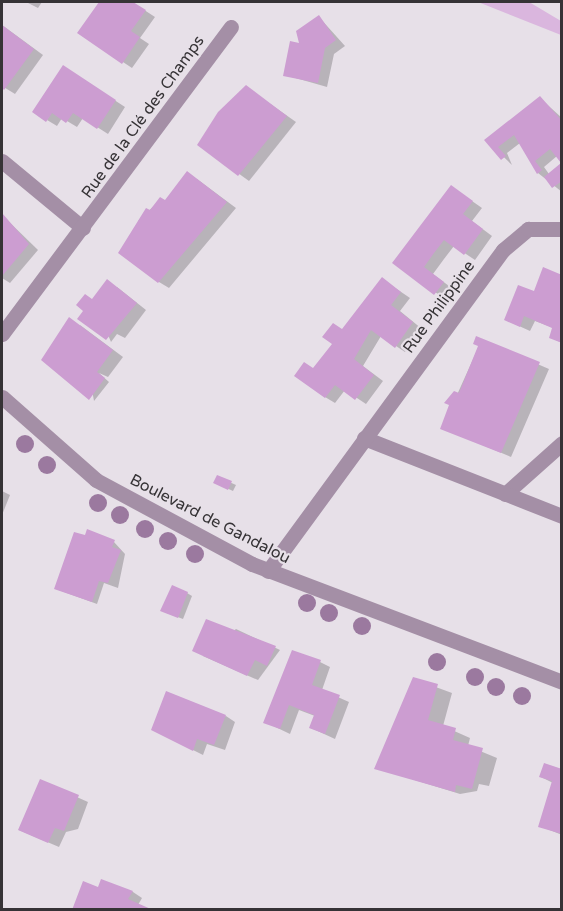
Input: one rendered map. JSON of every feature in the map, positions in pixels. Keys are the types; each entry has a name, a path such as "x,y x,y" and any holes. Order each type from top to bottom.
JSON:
{"street":[{"name":"Rue de la Clé des Champs","path":"2,334 231,27"},
{"path":"2,161 83,228"},
{"name":"Rue Philippine","path":"268,571 503,250 528,230 561,229"},
{"name":"Boulevard de Gandalou","path":"2,397 96,480 268,571 561,682"},
{"path":"364,438 561,516"},
{"path":"506,494 561,443"}],"shaded area":[{"path":"478,2 529,2 561,21 561,35"}],"building":[{"path":"99,2 133,2 146,10 131,31 140,37 122,64 77,33"},
{"path":"319,15 336,40 325,48 318,83 283,76 290,41 299,43 296,31"},
{"path":"2,25 34,49 4,90 2,88"},
{"path":"63,65 116,100 97,129 73,113 66,123 52,113 46,122 32,112"},
{"path":"246,85 287,116 238,176 197,145 218,112"},
{"path":"540,96 562,121 562,181 552,188 544,177 561,163 550,149 535,161 542,170 537,174 514,135 498,147 506,156 501,160 484,140"},
{"path":"187,171 227,202 158,283 118,253 146,208 150,210 160,197 165,200"},
{"path":"451,185 473,201 463,214 483,229 464,255 444,240 434,253 424,267 444,282 434,295 392,263"},
{"path":"2,213 29,244 2,276"},
{"path":"543,267 562,275 562,343 549,338 552,328 524,316 520,327 504,320 518,285 534,291"},
{"path":"382,277 401,292 391,305 413,322 395,348 371,330 354,359 374,375 355,400 335,385 325,398 294,376 304,362 313,368 332,344 322,337 333,323 342,329"},
{"path":"107,279 137,303 106,340 77,319 83,311 76,305 85,294 92,299"},
{"path":"69,317 113,350 97,372 105,378 89,400 41,360"},
{"path":"476,336 540,362 501,453 440,429 449,405 444,403 454,391 459,393 478,346 473,344"},
{"path":"217,475 232,481 228,490 213,483"},
{"path":"87,529 115,540 112,547 121,550 108,583 99,581 92,602 54,589 74,532 85,535"},
{"path":"172,585 188,592 178,618 160,611"},
{"path":"206,619 276,646 267,666 255,660 247,676 192,651"},
{"path":"292,650 321,660 312,685 340,695 325,734 309,728 314,715 289,705 280,729 263,723"},
{"path":"413,677 438,684 428,720 456,728 453,740 483,748 472,789 456,785 455,792 374,769"},
{"path":"166,691 226,715 214,745 197,739 193,751 151,730"},
{"path":"544,763 562,769 562,834 538,827 552,781 539,777"},
{"path":"40,779 79,795 64,831 55,828 48,843 18,830"},
{"path":"101,879 133,891 128,899 153,910 72,910 83,881 98,887"}]}
